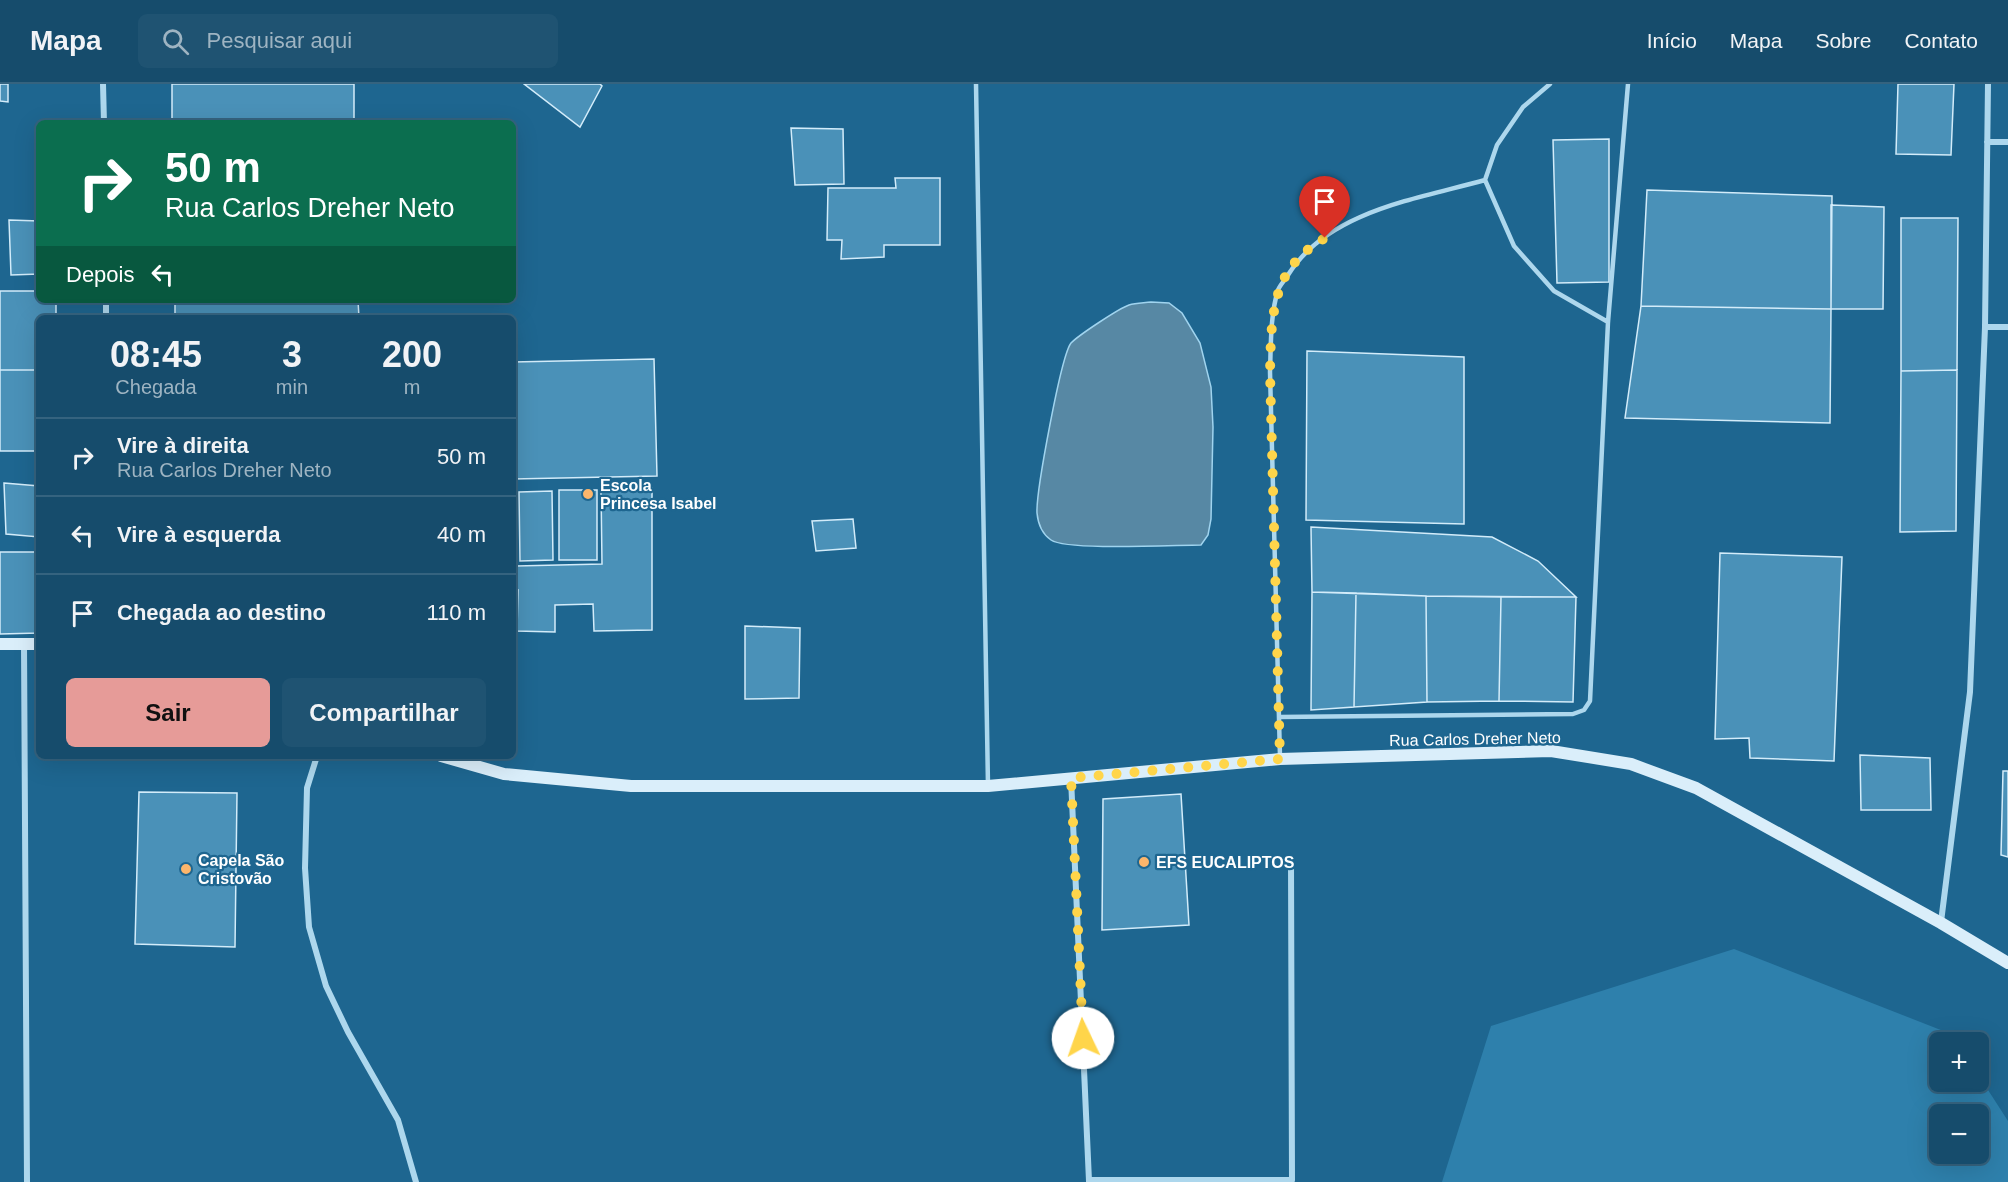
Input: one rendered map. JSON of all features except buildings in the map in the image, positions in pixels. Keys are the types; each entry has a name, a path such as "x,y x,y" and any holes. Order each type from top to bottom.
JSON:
{"main road":[{"path":"0,644 36,644"},
{"name":"Rua Carlos Dreher Neto","path":"452,759 504,774 631,786 988,786 1280,759 1551,751 1631,764 1696,788 1941,923 2008,963"}],"street":[{"path":"103,84 104,120"},
{"path":"1941,923 1970,692 1985,327 1988,84"},
{"path":"1987,142 2008,142"},
{"path":"1985,327 2008,327"},
{"path":"24,643 27,1182"},
{"path":"316,759 307,788 305,868 309,927 326,986 348,1032 398,1120 416,1182"},
{"path":"1071,778 1089,1181 1292,1180 1291,862"}],"lane":[{"path":"976,84 988,786"},
{"path":"1550,84 1523,107 1497,145 1485,180 1514,246 1554,291 1608,322"},
{"path":"1279,717 1573,714 1584,710 1590,701 1608,322 1628,84"},
{"path":"1280,759 1270,372 1272,329 1279,290 1298,259 1338,227 1387,207 1485,180"}],"shaded area":[{"path":"1151,302 1169,303 1182,313 1200,343 1211,387 1213,427 1211,519 1208,535 1201,545 1099,546 1051,540 1039,525 1037,513 1040,479 1061,372 1071,343 1099,322 1129,305"},
{"path":"1734,949 1946,1032 1929,1032 1929,1092 1989,1092 2008,1121 2008,1182 1442,1182 1491,1026"}],"place":[{"name":"Escola Princesa Isabel","path":"588,494"},
{"name":"EFS EUCALIPTOS","path":"1144,862"},
{"name":"Capela São Cristovão","path":"186,869"}],"route":[{"path":"1083,1038 1071,778 1280,759 1270,372 1272,329 1279,290 1298,259 1325,238"}]}
